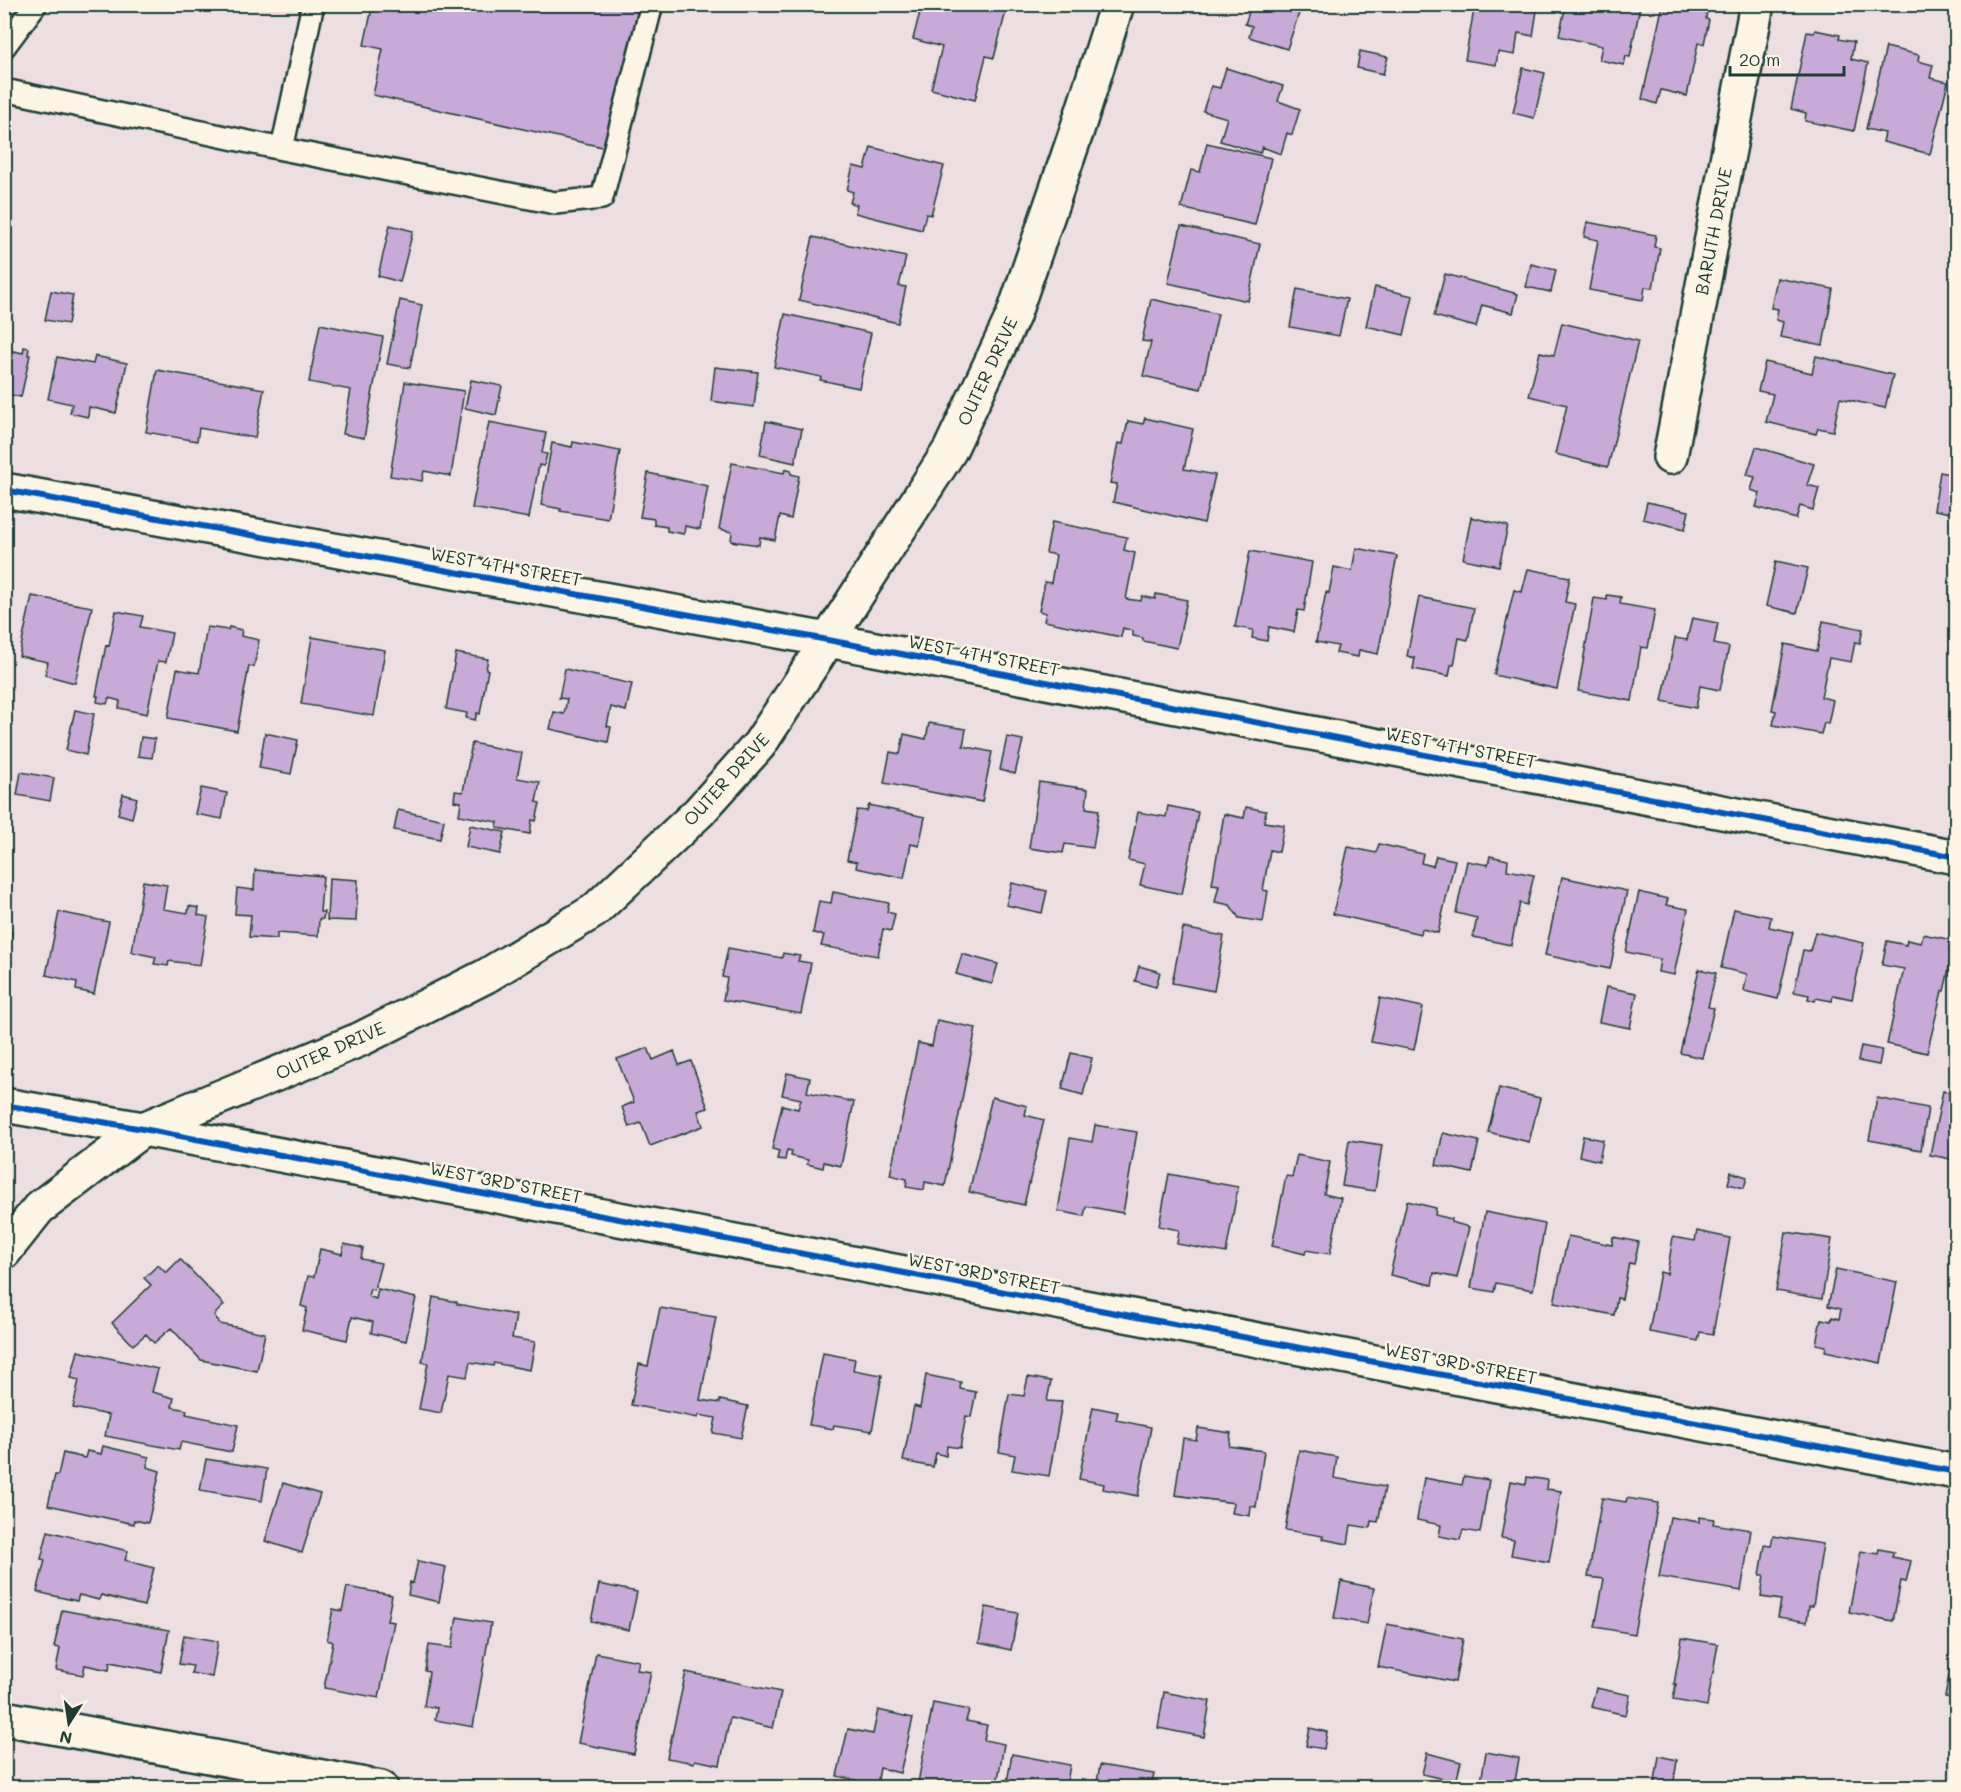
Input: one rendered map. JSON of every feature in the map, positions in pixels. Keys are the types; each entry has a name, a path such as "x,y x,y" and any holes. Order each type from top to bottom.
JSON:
{"street":[{"name":"OUTER DRIVE","path":"4,1252 39,1208 143,1129 361,1039 486,976 594,911 699,812 759,745 950,450 1013,316 1076,133 1117,4"},
{"name":"BARUTH DRIVE","path":"1670,457 1756,4"},
{"name":"WEST 4TH STREET","path":"4,490 828,640 1956,857"},
{"name":"WEST 3RD STREET","path":"4,1106 143,1129 1956,1472"},
{"path":"4,1719 381,1788"}],"lane":[{"path":"4,47 36,4"},
{"path":"282,149 313,4"},
{"path":"4,90 282,149 555,203 602,198 652,4"}],"building":[{"path":"373,4 639,4 607,148 373,95 383,49 364,45"},
{"path":"922,4 979,4 1006,11 994,58 986,56 975,100 931,89 942,47 913,39"},
{"path":"1248,4 1302,4 1287,49 1249,37 1252,26 1245,24 1251,6"},
{"path":"1475,4 1538,4 1533,36 1518,33 1515,55 1498,52 1496,65 1465,60"},
{"path":"1566,4 1627,4 1640,7 1630,57 1626,56 1624,65 1599,60 1602,46 1559,36"},
{"path":"1663,4 1677,4 1707,11 1706,19 1709,20 1704,44 1698,43 1687,96 1661,90 1657,104 1642,99"},
{"path":"1815,30 1840,35 1839,39 1854,42 1851,59 1868,63 1854,131 1805,121 1806,113 1791,109 1807,32 1814,33"},
{"path":"1886,47 1919,55 1918,61 1933,65 1930,78 1948,82 1930,154 1883,142 1885,133 1866,129"},
{"path":"1360,51 1388,57 1383,74 1357,68"},
{"path":"1226,68 1283,86 1278,101 1300,109 1292,135 1287,133 1281,154 1262,147 1260,153 1220,141 1227,118 1203,111 1211,86 1220,88"},
{"path":"1523,68 1545,73 1534,118 1513,113"},
{"path":"1207,143 1271,158 1255,225 1181,208 1191,170 1200,172"},
{"path":"871,147 944,166 931,215 926,214 922,230 855,213 857,205 850,203 853,192 847,190 853,166 865,169"},
{"path":"1587,222 1656,235 1654,247 1660,248 1653,288 1645,287 1643,300 1589,290 1598,240 1584,237"},
{"path":"390,225 413,231 400,282 378,276"},
{"path":"1181,226 1260,244 1248,301 1168,283"},
{"path":"813,237 906,257 899,286 906,287 898,323 799,300"},
{"path":"1531,264 1556,270 1551,292 1526,287"},
{"path":"1445,274 1518,294 1513,313 1482,305 1476,327 1434,316"},
{"path":"1777,278 1833,289 1823,345 1780,337 1783,322 1776,320 1778,309 1771,308"},
{"path":"1375,287 1413,296 1404,335 1366,326"},
{"path":"1297,289 1347,299 1339,336 1290,327"},
{"path":"51,291 73,295 68,324 45,320"},
{"path":"1151,299 1218,314 1201,389 1143,376 1151,342 1142,341"},
{"path":"400,300 422,305 410,368 387,364"},
{"path":"785,314 871,333 859,388 774,367"},
{"path":"1562,323 1638,341 1608,467 1555,454 1567,405 1529,396 1540,352 1554,355"},
{"path":"320,324 383,337 364,438 343,434 351,390 309,382"},
{"path":"24,347 29,348 28,355 30,355 21,397 6,394 4,402 4,349 23,353"},
{"path":"95,356 127,363 116,413 89,407 88,417 70,413 72,404 48,399 57,357 93,364"},
{"path":"1816,356 1893,375 1885,408 1840,398 1833,431 1818,428 1816,434 1766,422 1773,394 1758,391 1765,362 1812,373"},
{"path":"715,367 758,372 754,407 711,401"},
{"path":"157,370 264,389 255,438 199,428 197,441 146,432"},
{"path":"471,380 502,386 496,415 465,408"},
{"path":"405,382 464,391 451,476 424,471 422,481 390,476"},
{"path":"1145,418 1193,429 1184,469 1215,475 1204,523 1113,502 1117,484 1110,483 1118,443 1123,444 1128,421 1143,424"},
{"path":"766,421 802,429 795,463 760,455"},
{"path":"489,422 546,433 542,453 547,454 544,466 539,465 529,518 472,508"},
{"path":"573,442 620,451 608,519 560,511 561,509 541,505 552,443 572,447"},
{"path":"1756,447 1814,464 1807,485 1819,488 1813,510 1800,506 1796,519 1756,507 1760,493 1751,490 1755,477 1747,475"},
{"path":"732,463 784,473 785,469 799,476 791,519 780,516 775,540 760,537 759,545 731,541 732,532 719,529"},
{"path":"1940,472 1956,475 1956,514 1934,510"},
{"path":"648,473 708,486 700,529 685,526 684,534 667,531 667,527 654,525 654,519 640,517"},
{"path":"1647,502 1689,511 1685,529 1643,519"},
{"path":"1471,517 1508,526 1499,566 1463,559"},
{"path":"1052,522 1127,537 1124,550 1135,553 1126,599 1141,601 1142,596 1155,599 1156,594 1187,600 1177,648 1143,641 1143,638 1133,636 1133,631 1123,628 1121,637 1044,621 1046,613 1039,611 1045,582 1051,583 1056,555 1046,553"},
{"path":"1356,548 1397,556 1378,654 1359,650 1358,657 1336,653 1338,646 1316,642 1326,592 1329,593 1334,567 1352,571"},
{"path":"1250,551 1312,562 1304,611 1298,610 1294,632 1269,627 1267,641 1252,638 1253,630 1235,627"},
{"path":"1776,561 1808,568 1797,613 1766,606"},
{"path":"1528,569 1570,577 1565,602 1575,604 1557,689 1494,675 1514,590 1522,592"},
{"path":"1607,595 1621,597 1620,604 1655,610 1648,648 1641,647 1632,701 1578,691 1594,598 1607,600"},
{"path":"32,596 92,607 75,683 45,675 48,662 19,656"},
{"path":"1419,597 1474,608 1468,640 1459,638 1454,665 1451,665 1449,676 1413,669 1415,658 1407,656"},
{"path":"116,611 143,616 140,627 172,633 166,662 158,661 147,714 119,708 120,701 109,698 107,704 97,702 98,696 96,696 106,645 109,646"},
{"path":"1692,618 1718,623 1714,644 1729,647 1720,690 1700,686 1696,708 1662,701 1675,638 1687,640"},
{"path":"1823,621 1863,629 1860,643 1855,642 1851,662 1829,658 1821,697 1833,700 1828,724 1824,723 1821,734 1773,725 1776,711 1772,710 1785,644 1817,651"},
{"path":"207,627 228,630 229,627 242,630 241,636 259,640 254,667 249,666 237,731 168,718 177,669 199,673"},
{"path":"312,637 385,650 374,716 301,704"},
{"path":"456,653 488,659 480,714 477,713 475,720 466,718 467,713 446,709"},
{"path":"565,669 632,684 626,711 611,707 607,726 611,727 608,742 550,729 554,712 564,714 567,699 559,698"},
{"path":"1954,695 1956,695 1956,721 1949,719"},
{"path":"75,710 94,714 86,755 66,750"},
{"path":"929,723 966,729 963,746 992,752 982,802 884,783 890,752 900,754 904,734 926,739"},
{"path":"265,733 298,740 291,774 259,768"},
{"path":"141,737 155,739 152,758 138,756"},
{"path":"1007,737 1023,740 1015,774 1000,770"},
{"path":"472,743 522,753 517,778 540,782 536,802 540,803 536,821 532,820 530,834 497,828 498,822 459,815 461,802 454,801 455,791 463,792"},
{"path":"21,772 54,778 50,801 17,795"},
{"path":"1039,782 1088,789 1086,808 1099,810 1093,848 1065,844 1063,853 1029,848"},
{"path":"201,788 227,793 222,819 195,814"},
{"path":"123,794 137,798 132,818 118,814"},
{"path":"869,805 925,817 919,846 911,844 904,878 856,868 857,862 847,860 857,810 867,811"},
{"path":"1168,806 1198,812 1182,894 1140,885 1145,864 1128,860 1138,812 1166,817"},
{"path":"1246,807 1266,811 1264,822 1284,825 1279,852 1270,850 1263,890 1268,891 1263,922 1239,918 1230,905 1215,902 1219,885 1212,884 1224,814 1244,818"},
{"path":"398,810 444,820 440,839 394,830"},
{"path":"470,825 505,832 500,854 466,847"},
{"path":"1379,844 1423,854 1421,863 1433,866 1436,856 1455,860 1438,933 1422,929 1421,934 1333,914 1348,847 1376,853"},
{"path":"1490,856 1508,860 1507,870 1534,875 1527,905 1520,903 1511,945 1473,937 1477,918 1456,913 1467,861 1488,865"},
{"path":"255,870 323,876 320,912 324,912 323,919 319,919 318,936 277,933 277,939 249,937 251,915 235,914 237,888 254,890"},
{"path":"1562,877 1627,891 1610,969 1545,955"},
{"path":"329,878 358,880 356,921 327,920"},
{"path":"143,881 167,885 163,909 188,913 189,906 199,908 198,915 208,917 200,965 169,961 168,966 154,964 156,957 132,952"},
{"path":"1012,883 1047,891 1042,913 1006,905"},
{"path":"833,892 889,903 887,912 895,914 891,931 883,929 878,956 821,946 824,935 813,933 819,901 831,903"},
{"path":"1639,892 1668,899 1666,905 1688,909 1674,975 1658,972 1660,959 1626,952"},
{"path":"1734,909 1771,917 1769,927 1793,932 1778,999 1744,991 1747,974 1721,968"},
{"path":"59,912 109,922 94,994 76,990 77,982 46,975"},
{"path":"1183,928 1224,936 1214,991 1172,983"},
{"path":"4,930 12,932 4,968"},
{"path":"1815,932 1864,943 1852,999 1833,995 1832,1001 1816,998 1815,1001 1808,999 1809,995 1794,992 1803,950 1810,951"},
{"path":"1923,934 1952,940 1949,951 1953,952 1927,1053 1887,1044 1904,969 1882,965 1887,941 1906,945 1907,940 1921,943"},
{"path":"728,948 782,958 783,953 800,956 798,961 811,963 801,1014 723,1000 727,978 722,977"},
{"path":"962,954 998,964 992,984 956,974"},
{"path":"1139,966 1160,972 1156,987 1135,981"},
{"path":"1699,969 1716,973 1708,1007 1714,1008 1702,1058 1680,1053"},
{"path":"1606,987 1637,993 1630,1028 1599,1022"},
{"path":"1380,998 1423,1007 1414,1050 1371,1042"},
{"path":"937,1020 976,1028 945,1186 925,1182 924,1190 906,1187 907,1179 890,1175 918,1043 932,1046"},
{"path":"1861,1046 1882,1050 1879,1065 1858,1061"},
{"path":"648,1048 653,1060 674,1051 679,1065 691,1061 708,1108 698,1111 703,1126 650,1146 641,1123 629,1127 622,1107 634,1102 617,1059"},
{"path":"1071,1053 1092,1058 1083,1095 1062,1089"},
{"path":"787,1073 810,1078 807,1092 854,1102 841,1166 824,1162 823,1168 807,1164 808,1160 791,1156 792,1151 787,1150 785,1160 777,1159 779,1151 772,1149 782,1105 798,1109 801,1099 782,1095"},
{"path":"1499,1088 1540,1098 1529,1142 1488,1132"},
{"path":"1943,1091 1956,1094 1956,1160 1930,1155"},
{"path":"992,1097 1027,1106 1025,1115 1044,1120 1024,1205 969,1192"},
{"path":"1877,1098 1928,1108 1921,1150 1869,1140"},
{"path":"1095,1125 1137,1132 1123,1213 1086,1206 1084,1216 1058,1211 1070,1138 1092,1142"},
{"path":"1443,1133 1479,1141 1472,1173 1436,1165"},
{"path":"1583,1136 1603,1140 1599,1161 1579,1156"},
{"path":"1349,1140 1382,1145 1375,1191 1342,1186"},
{"path":"1297,1155 1330,1162 1324,1194 1341,1198 1330,1254 1306,1250 1305,1254 1272,1246 1286,1176 1292,1177"},
{"path":"1731,1172 1747,1177 1744,1188 1728,1184"},
{"path":"1169,1174 1238,1187 1226,1253 1177,1244 1179,1230 1159,1226"},
{"path":"1407,1201 1436,1208 1435,1215 1452,1219 1451,1222 1469,1227 1457,1278 1434,1273 1432,1285 1390,1275"},
{"path":"1485,1212 1545,1224 1533,1290 1496,1283 1494,1292 1471,1288"},
{"path":"1697,1231 1730,1238 1713,1334 1700,1332 1698,1341 1649,1332 1660,1272 1667,1274 1673,1237 1695,1241"},
{"path":"1786,1232 1832,1239 1822,1299 1776,1291"},
{"path":"1568,1236 1612,1245 1613,1237 1639,1242 1634,1264 1629,1263 1622,1299 1617,1298 1614,1315 1554,1303"},
{"path":"344,1244 363,1248 361,1259 381,1263 374,1290 370,1289 368,1296 376,1299 378,1289 416,1298 406,1341 371,1333 373,1322 352,1317 347,1340 302,1330 307,1308 301,1306 308,1276 314,1277 320,1249 342,1254"},
{"path":"180,1259 224,1305 214,1315 220,1324 265,1333 257,1371 201,1360 171,1328 154,1343 146,1334 133,1345 112,1323 151,1285 144,1278 158,1265 166,1273"},
{"path":"1836,1269 1897,1282 1881,1363 1825,1351 1826,1346 1816,1344 1821,1319 1831,1321 1832,1317 1839,1319 1841,1309 1828,1306"},
{"path":"433,1297 516,1315 512,1338 535,1342 530,1370 494,1363 493,1366 470,1362 467,1377 449,1374 441,1413 419,1409 428,1363 422,1362"},
{"path":"660,1308 716,1317 700,1400 720,1403 720,1400 748,1406 741,1438 713,1433 716,1418 699,1415 698,1418 631,1405 639,1364 648,1366"},
{"path":"78,1351 158,1369 152,1392 174,1398 172,1407 187,1410 186,1414 238,1425 232,1452 181,1442 179,1450 105,1436 109,1415 73,1408 79,1380 71,1378"},
{"path":"823,1353 855,1359 853,1370 882,1375 872,1431 834,1425 833,1429 809,1425"},
{"path":"926,1375 961,1382 960,1389 976,1392 971,1417 966,1416 960,1448 947,1446 946,1456 936,1453 933,1467 903,1461 914,1406 920,1408"},
{"path":"1028,1377 1051,1381 1047,1401 1062,1402 1049,1476 1012,1470 1015,1455 999,1452 1009,1394 1024,1396"},
{"path":"1093,1407 1118,1412 1116,1420 1151,1427 1138,1496 1103,1489 1104,1484 1079,1479"},
{"path":"1198,1428 1231,1433 1229,1446 1264,1451 1256,1507 1251,1506 1250,1516 1232,1513 1234,1503 1175,1495 1183,1438 1196,1440"},
{"path":"103,1446 149,1457 147,1467 160,1471 148,1523 134,1520 134,1524 48,1505 63,1453 85,1458 87,1451 101,1454"},
{"path":"1299,1450 1337,1457 1334,1478 1385,1487 1378,1522 1371,1521 1370,1528 1351,1525 1348,1544 1322,1539 1323,1536 1285,1530"},
{"path":"206,1459 267,1469 262,1501 200,1490"},
{"path":"1464,1476 1489,1480 1480,1533 1463,1530 1460,1540 1439,1536 1441,1525 1417,1520 1424,1478 1462,1485"},
{"path":"1527,1477 1547,1480 1546,1489 1561,1491 1549,1562 1511,1555 1514,1540 1501,1538 1511,1481 1526,1484"},
{"path":"283,1483 320,1494 302,1553 265,1541"},
{"path":"1602,1498 1626,1502 1627,1498 1658,1503 1634,1634 1595,1627 1604,1579 1588,1577"},
{"path":"1670,1517 1699,1522 1699,1517 1714,1519 1713,1524 1751,1530 1741,1591 1659,1577"},
{"path":"48,1531 128,1551 125,1560 154,1568 144,1606 101,1595 99,1600 79,1595 77,1601 37,1592 45,1560 41,1559"},
{"path":"1773,1536 1823,1544 1813,1606 1809,1606 1807,1622 1778,1617 1781,1600 1761,1597 1764,1575 1760,1575 1765,1545 1771,1546"},
{"path":"1879,1549 1894,1552 1892,1557 1911,1561 1906,1582 1901,1581 1893,1621 1849,1612 1861,1551 1878,1554"},
{"path":"418,1561 446,1567 439,1602 408,1595"},
{"path":"1341,1581 1374,1588 1367,1624 1334,1618"},
{"path":"599,1584 637,1592 629,1630 591,1621"},
{"path":"347,1587 392,1595 387,1621 394,1622 379,1698 324,1688 333,1642 327,1640 333,1609 342,1611"},
{"path":"986,1607 1018,1613 1011,1650 979,1643"},
{"path":"62,1610 169,1630 161,1672 110,1662 109,1670 85,1665 83,1675 56,1670 60,1648 54,1647"},
{"path":"457,1617 491,1623 473,1727 435,1720 437,1708 424,1706 429,1672 425,1671 429,1645 452,1648"},
{"path":"1387,1624 1463,1639 1455,1682 1378,1667"},
{"path":"184,1635 218,1641 212,1677 191,1673 193,1666 179,1664"},
{"path":"1682,1638 1718,1644 1707,1706 1673,1700"},
{"path":"596,1653 639,1661 637,1670 651,1672 634,1754 578,1743"},
{"path":"1952,1659 1956,1660 1956,1699 1945,1697"},
{"path":"686,1672 781,1692 773,1728 730,1718 720,1765 667,1758"},
{"path":"1596,1688 1630,1695 1626,1715 1591,1707"},
{"path":"1164,1692 1210,1701 1204,1737 1158,1728"},
{"path":"933,1703 969,1710 966,1721 987,1725 984,1740 1004,1744 997,1785 975,1781 973,1788 917,1788"},
{"path":"878,1710 913,1718 900,1773 880,1768 877,1785 837,1776 848,1729 873,1734"},
{"path":"1310,1728 1327,1732 1324,1749 1306,1746"},
{"path":"1486,1752 1519,1758 1514,1788 1480,1787"},
{"path":"1427,1753 1461,1762 1456,1782 1422,1774"},
{"path":"1012,1754 1070,1765 1066,1788 1006,1788"},
{"path":"1659,1756 1677,1760 1673,1788 1654,1788"},
{"path":"1100,1765 1154,1774 1151,1788 1096,1788"}],"cycle path":[{"path":"4,490 828,640 1956,857"},
{"path":"4,1105 143,1129 1956,1472"}]}
